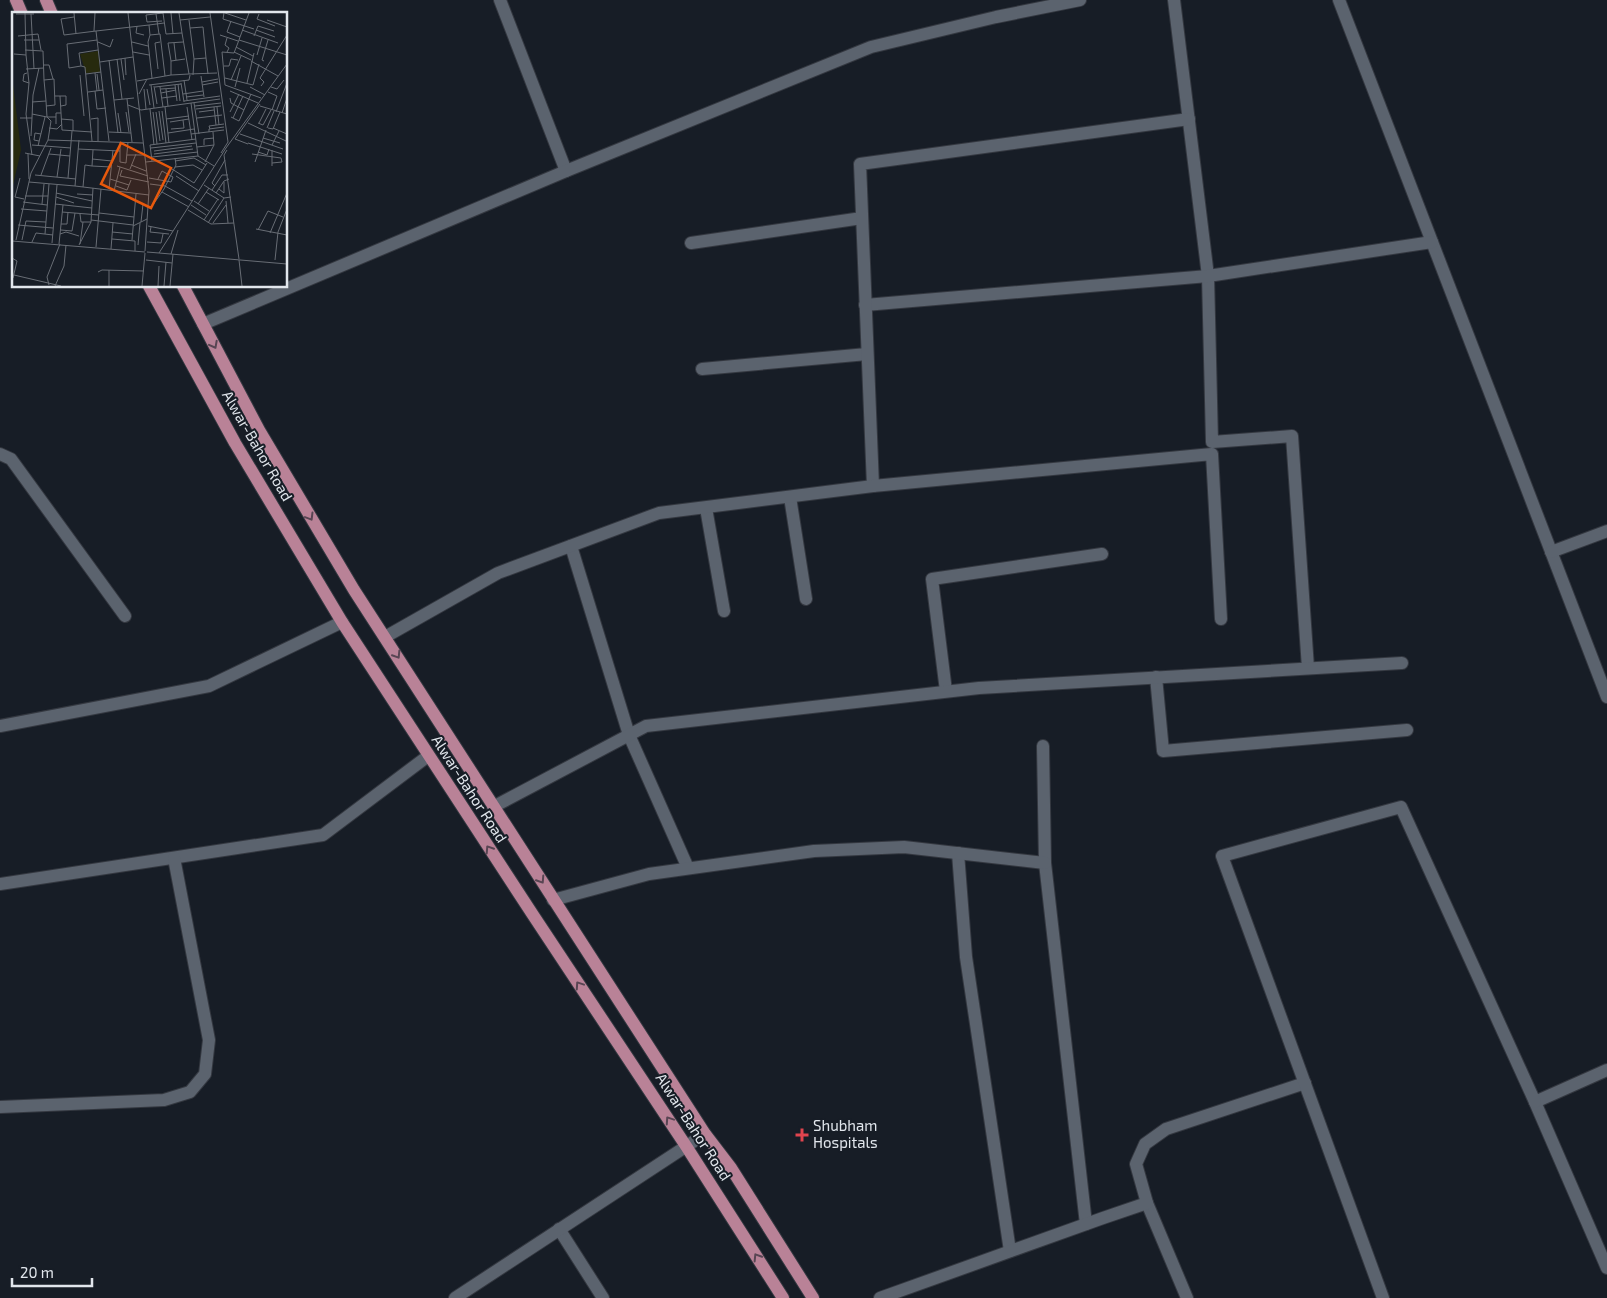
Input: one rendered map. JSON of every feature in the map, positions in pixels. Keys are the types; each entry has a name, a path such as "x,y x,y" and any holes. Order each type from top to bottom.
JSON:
{"main road":[{"path":"16,0 21,12"},
{"path":"46,0 51,12"},
{"name":"Alwar-Bahor Road","path":"150,288 235,443 342,622 428,756 686,1146 783,1298"},
{"name":"Alwar-Bahor Road","path":"184,288 259,430 354,590 705,1134 731,1168 813,1298"}],"street":[{"path":"500,0 566,171"},
{"path":"203,324 566,171 871,47 996,17 1080,0"},
{"path":"1174,0 1208,276 1212,448 1221,619"},
{"path":"1339,0 1607,697"},
{"path":"872,486 860,164 1189,119"},
{"path":"691,243 862,218"},
{"path":"865,304 1208,276 1432,242"},
{"path":"702,369 867,354"},
{"path":"385,637 498,573 659,513 872,486 1212,448 1292,436 1308,668"},
{"path":"0,454 11,460 125,616"},
{"path":"790,497 806,600"},
{"path":"706,508 724,611"},
{"path":"1551,552 1607,531"},
{"path":"571,546 629,734 688,868"},
{"path":"946,691 932,579 1102,554"},
{"path":"0,726 208,686 342,622"},
{"path":"493,807 646,726 979,688 1402,663"},
{"path":"1156,677 1163,751 1407,730"},
{"path":"1043,746 1045,863 1086,1224"},
{"path":"0,884 323,835 428,756"},
{"path":"1383,1298 1222,856 1401,807 1535,1102 1607,1268"},
{"path":"553,900 649,874 814,851 904,847 1045,863"},
{"path":"958,853 966,957 1010,1251"},
{"path":"0,1107 164,1100 190,1092 205,1074 209,1040 174,858"},
{"path":"1535,1102 1607,1070"},
{"path":"1187,1298 1147,1203 1136,1164 1146,1144 1166,1129 1305,1083"},
{"path":"455,1298 705,1134"},
{"path":"880,1298 1147,1203"},
{"path":"558,1229 602,1298"}],"place":[{"name":"Shubham Hospitals","path":"802,1135"}]}
